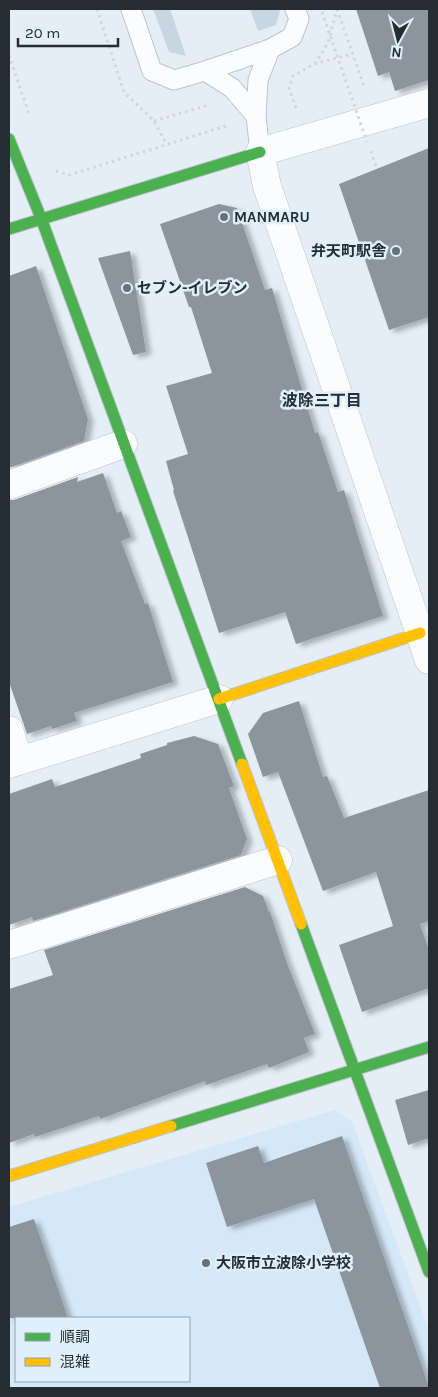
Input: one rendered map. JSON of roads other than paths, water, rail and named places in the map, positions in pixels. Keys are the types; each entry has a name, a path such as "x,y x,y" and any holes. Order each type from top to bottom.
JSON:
{"street":[{"path":"9,229 260,152 429,103"},
{"path":"9,139 41,218 429,1272"},
{"path":"260,152 267,186 429,660"},
{"path":"9,485 123,444"},
{"path":"9,730 14,762 219,699 420,633"},
{"path":"9,945 278,860"},
{"path":"9,1176 429,1047"}],"lane":[{"path":"131,9 152,71 174,80 205,72 270,49 292,37 298,19 295,9"},
{"path":"260,152 256,116 258,80 270,49"},
{"path":"205,72 232,88 256,116"}],"place":[{"name":"MANMARU","path":"224,217"},
{"name":"弁天町駅舎","path":"396,251"},
{"name":"セブン-イレブン","path":"127,288"},
{"name":"大阪市立波除小学校","path":"206,1263"}],"district":[{"name":"波除三丁目","path":"322,400"}]}
